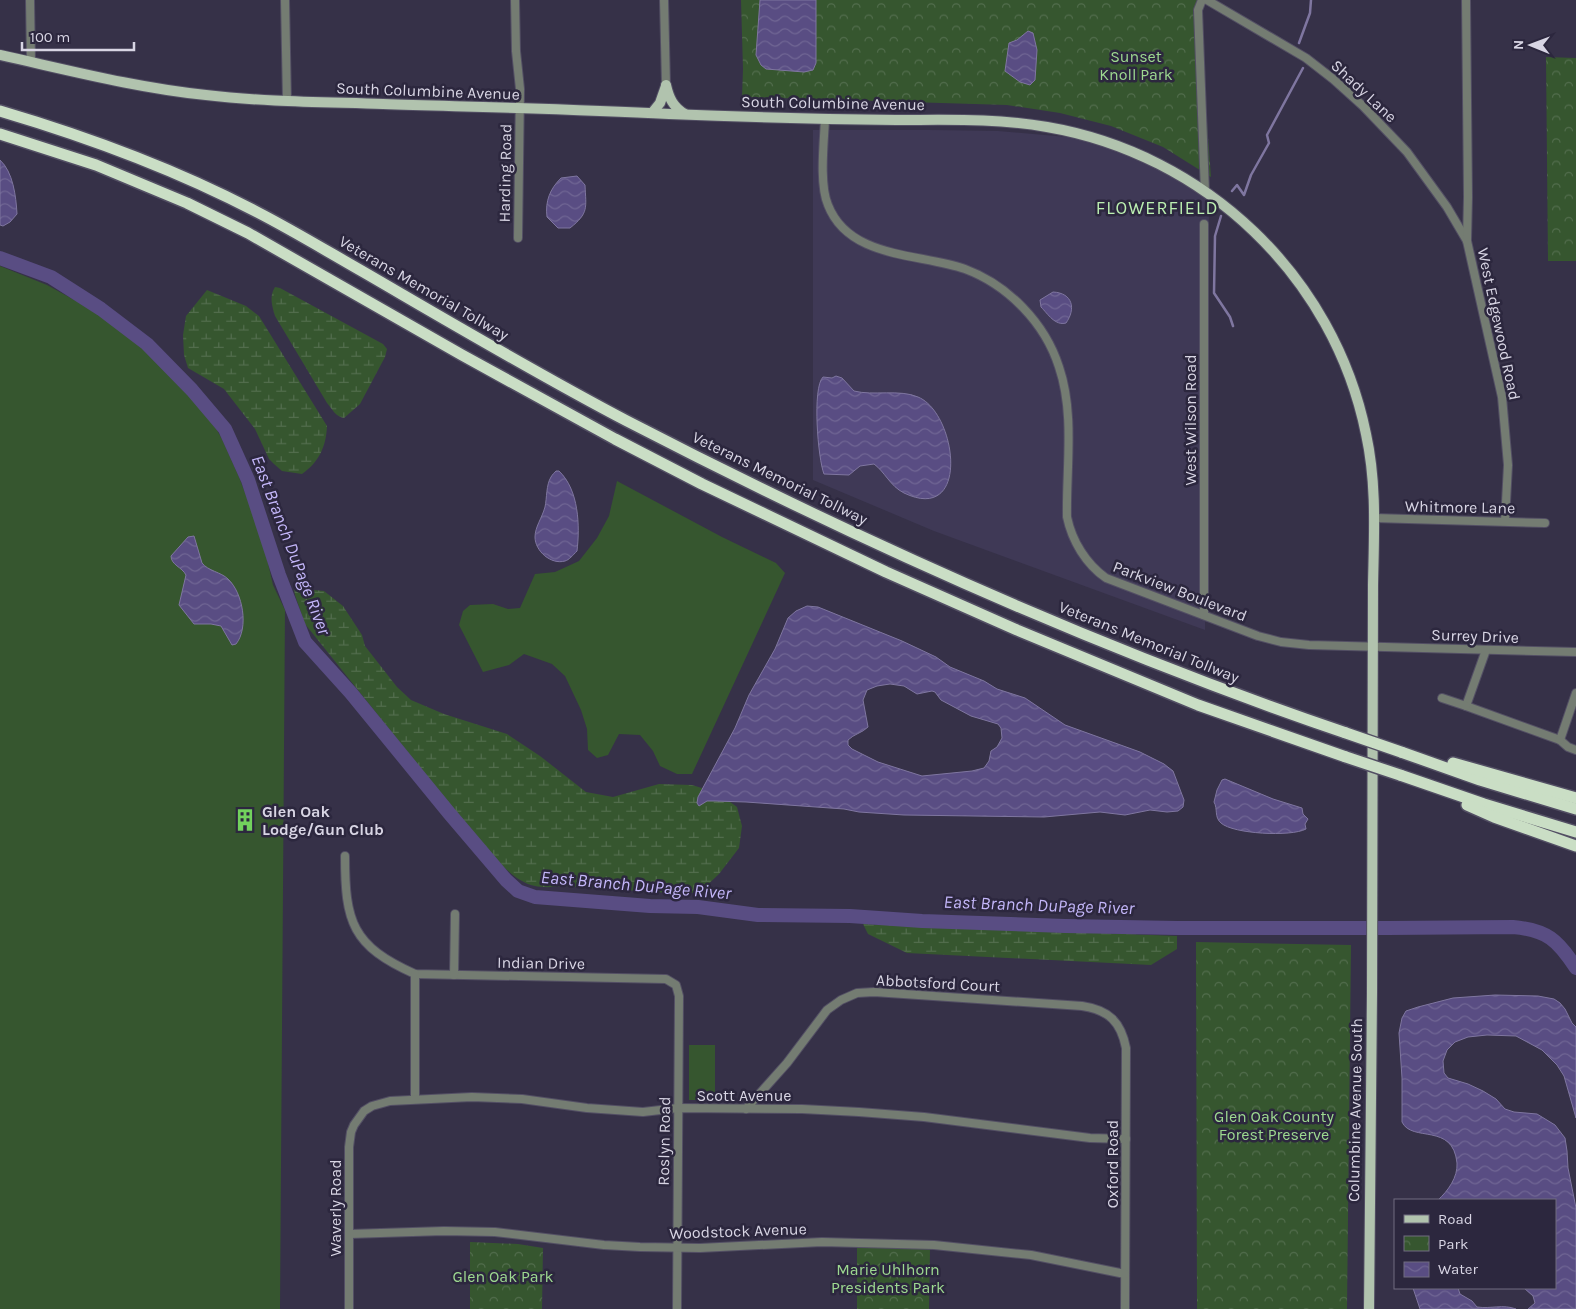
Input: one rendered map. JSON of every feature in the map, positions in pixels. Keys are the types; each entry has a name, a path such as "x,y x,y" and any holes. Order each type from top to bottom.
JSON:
{"highway":[{"name":"Veterans Memorial Tollway","path":"0,111 102,144 196,182 256,211 474,336 626,420 893,551 1024,609 1261,704 1480,780 1576,810"},
{"path":"0,134 96,165 187,203 248,232 462,355 615,439 702,484 868,564 1017,630 1198,705 1484,804 1576,832"},
{"path":"1405,753 1428,755 1576,798"},
{"path":"1431,785 1444,795 1494,817 1576,846"}],"main road":[{"name":"South Columbine Avenue","path":"0,55 169,90 209,96 287,101 824,119 989,121 1047,127 1087,136 1122,147 1156,163 1205,192 1247,224 1278,256 1310,297 1330,332 1348,370 1364,421 1372,473 1374,518 1372,646"},
{"path":"652,113 660,103 666,85"},
{"path":"666,85 672,103 685,114"},
{"name":"Columbine Avenue South","path":"1369,1309 1372,646"}],"street":[{"path":"30,0 32,62"},
{"path":"284,0 287,101"},
{"name":"Harding Road","path":"515,0 520,109 518,238"},
{"path":"664,0 666,85"},
{"path":"1202,0 1198,10 1205,192"},
{"name":"Shady Lane","path":"1207,0 1306,58 1334,79 1406,152 1447,207 1467,241"},
{"name":"West Edgewood Road","path":"1466,0 1467,241 1502,397 1508,465 1505,521"},
{"name":"Parkview Boulevard","path":"824,119 824,191 827,204 833,216 846,232 863,244 874,248 948,264 983,278 1002,289 1022,305 1048,341 1059,366 1066,398 1067,517 1069,528 1078,547 1098,573 1115,583 1258,636 1281,642 1309,645 1372,646"},
{"name":"West Wilson Road","path":"1204,224 1204,615"},
{"name":"Whitmore Lane","path":"1374,518 1545,523"},
{"name":"Surrey Drive","path":"1372,646 1576,652"},
{"path":"1466,706 1486,650"},
{"path":"1560,740 1576,693"},
{"path":"1442,698 1560,740 1568,748 1576,750"},
{"path":"345,856 347,903 357,930 383,959 415,974 415,1099"},
{"path":"454,975 455,914"},
{"name":"Indian Drive","path":"415,974 666,979"},
{"name":"Roslyn Road","path":"666,979 676,986 679,996 677,1309"},
{"name":"Abbotsford Court","path":"746,1109 787,1064 827,1010 841,1000 857,993 874,992 1082,1006 1104,1012 1115,1021"},
{"name":"Oxford Road","path":"1115,1021 1124,1039 1126,1048 1125,1309"},
{"name":"Scott Avenue","path":"364,1111 381,1103 415,1099 472,1097 522,1099 587,1108 643,1112 678,1108 802,1109 972,1123 1090,1138 1126,1139"},
{"name":"Waverly Road","path":"349,1309 350,1140 354,1125 364,1111"},
{"name":"Woodstock Avenue","path":"349,1234 444,1230 495,1232 604,1245 640,1247 677,1246 700,1248 822,1242 934,1245 1031,1255 1125,1274"}],"shaded area":[{"path":"813,130 998,131 1079,138 1122,153 1162,171 1209,200 1205,630 934,531 813,480"}],"green space":[{"name":"Sunset Knoll Park","path":"741,0 1198,0 1211,177 1163,147 1111,126 1060,113 1007,105 742,97"},
{"path":"1546,57 1576,58 1576,261 1548,261"},
{"path":"0,266 47,285 78,302 123,331 154,359 201,408 213,423 222,439 239,477 262,537 273,585 285,610 280,1309 0,1309"},
{"path":"275,287 383,344 387,349 385,357 360,404 344,418 336,414 327,403 275,316 272,297"},
{"path":"207,290 246,306 259,316 327,426 325,441 317,459 302,474 282,471 274,464 269,459 255,429 224,389 188,368 184,355 183,335 186,316"},
{"path":"617,481 722,537 776,563 785,573 692,774 677,774 660,766 653,751 640,735 619,734 608,755 597,758 588,750 587,729 581,710 565,676 552,664 524,654 509,665 483,672 459,625 463,611 470,605 493,604 508,609 520,608 535,574 555,572 579,561 597,538 609,516"},
{"path":"294,588 324,591 343,606 362,635 365,646 397,687 411,700 444,714 507,734 540,756 586,792 613,797 659,784 692,785 718,793 737,807 742,826 739,848 719,874 701,891 686,894 561,886 541,887 522,881 500,863 467,826 305,624"},
{"path":"863,924 1177,936 1177,949 1151,965 907,953 868,934"},
{"name":"Glen Oak County Forest Preserve","path":"1196,942 1351,945 1347,1309 1197,1309"},
{"path":"689,1045 715,1045 715,1100 689,1100"},
{"name":"Glen Oak Park","path":"470,1242 518,1244 543,1248 542,1309 470,1309"},
{"name":"Marie Uhlhorn Presidents Park","path":"857,1246 930,1249 929,1309 857,1309"}],"water":[{"path":"760,0 816,0 816,63 813,70 804,72 766,69 761,65 756,55"},
{"path":"1028,31 1033,33 1037,50 1035,80 1030,85 1020,82 1005,71 1009,43 1017,40"},
{"path":"0,160 11,178 15,192 17,214 10,222 3,226 0,225"},
{"path":"577,176 585,185 585,210 570,228 558,228 547,217 549,196 561,178"},
{"path":"1053,292 1065,295 1071,303 1071,312 1066,323 1058,323 1041,307 1040,300"},
{"path":"836,376 842,378 854,391 903,393 918,397 931,407 942,423 951,463 948,481 940,494 925,499 904,493 895,487 874,464 860,466 849,475 824,474 818,440 818,395 823,377 832,378"},
{"path":"556,471 559,471 571,488 578,520 577,551 568,560 560,562 549,559 541,552 535,537 545,507 548,484 551,476"},
{"path":"194,536 202,563 228,579 241,602 242,629 236,644 232,645 221,626 194,624 179,605 186,575 173,562 171,556 188,537"},
{"path":"807,606 818,607 902,641 936,657 950,667 984,681 997,689 1025,698 1065,725 1140,752 1164,764 1173,771 1184,800 1183,807 1178,811 1167,812 1150,810 1125,815 1100,812 1044,817 904,815 844,809 715,801 707,801 699,806 697,803 698,797 735,728 749,695 775,649 788,618 796,611","holes":["890,684 904,686 917,694 935,692 941,700 971,716 998,724 1001,728 1002,738 997,747 991,751 989,761 984,768 922,776 878,762 852,749 848,745 848,740 868,727 863,700 867,690"]},
{"path":"1225,779 1273,799 1302,808 1303,814 1308,819 1305,824 1306,829 1276,834 1249,832 1227,827 1218,818 1214,802 1217,790 1222,780"},
{"path":"1495,995 1538,996 1554,999 1565,1009 1576,1027 1576,1118 1564,1076 1557,1065 1542,1050 1516,1036 1487,1035 1468,1037 1455,1042 1447,1050 1443,1061 1444,1073 1448,1078 1483,1091 1496,1099 1505,1109 1514,1112 1537,1114 1555,1125 1565,1138 1568,1168 1576,1208 1576,1309 1528,1309 1535,1303 1533,1296 1525,1289 1556,1289 1556,1199 1439,1199 1449,1188 1456,1173 1457,1163 1454,1150 1448,1142 1432,1135 1414,1132 1402,1122 1399,1033 1402,1018 1406,1011 1453,998"},
{"path":"1413,1289 1458,1289 1460,1294 1472,1301 1477,1307 1516,1309 1420,1309"}],"waterway":[{"path":"1299,43 1310,13 1311,0"},
{"path":"1232,191 1237,185 1244,195 1251,175 1269,143 1267,135 1303,68"},
{"path":"1221,216 1215,236 1214,293 1230,317 1233,326"},
{"name":"East Branch DuPage River","path":"0,258 51,277 101,309 147,344 192,390 225,429 248,480 279,575 305,642 351,693 506,880 518,891 535,897 650,906 698,907 758,915 850,916 922,921 1178,928 1513,927 1525,928 1550,938 1563,950 1576,968"}],"place":[{"name":"Glen Oak Lodge/Gun Club","path":"245,820"}],"district":[{"name":"FLOWERFIELD","path":"1157,208"}]}
